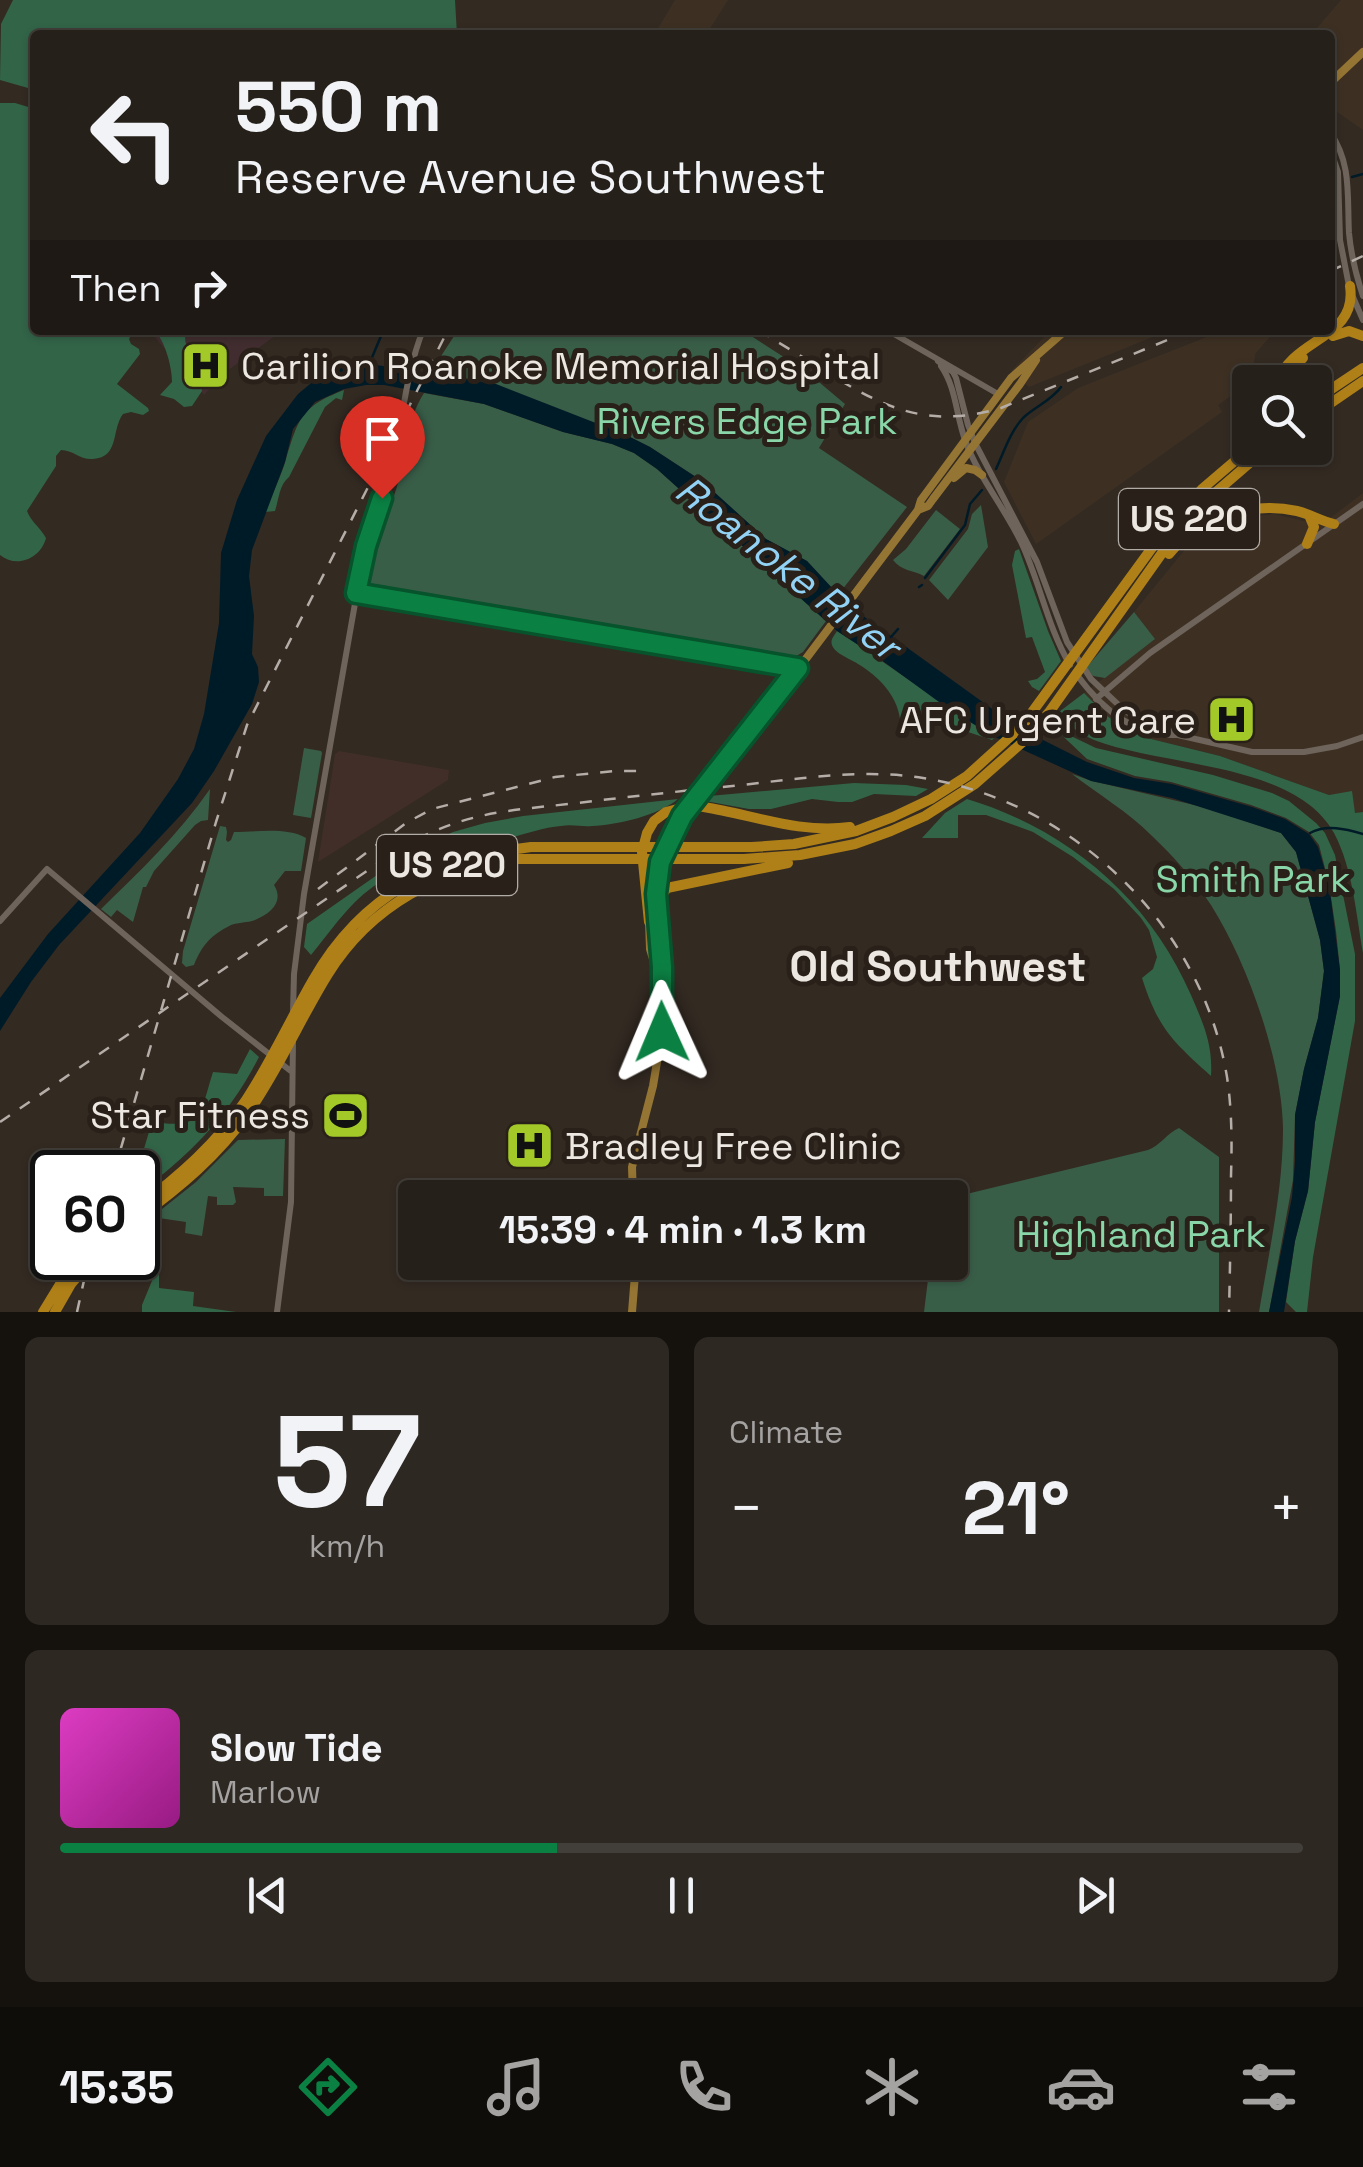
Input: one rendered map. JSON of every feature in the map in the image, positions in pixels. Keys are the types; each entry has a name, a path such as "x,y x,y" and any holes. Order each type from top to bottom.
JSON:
{"highway":[{"path":"1335,329 1346,316 1351,300 1350,278"},
{"path":"1335,335 1348,330 1363,336"},
{"path":"1288,365 1326,335"},
{"path":"1296,365 1334,335"},
{"path":"1332,388 1363,368"},
{"path":"1332,382 1344,380"},
{"path":"1332,402 1363,380"},
{"name":"US 220","path":"160,1193 214,1141 266,1076 338,960 361,932 389,907 433,881 480,865 518,859 781,858 855,844 891,832 975,784 1012,754 1037,726 1164,530 1232,463"},
{"name":"US 220","path":"266,1076 312,981 345,935 369,911 411,881 441,866 476,855 531,847 764,847 814,841 856,831 931,799 967,776 1029,719 1126,604 1189,520 1245,465"},
{"path":"1126,604 1181,540 1226,515 1258,508 1284,509 1334,524"},
{"path":"1307,544 1314,527 1309,514"},
{"path":"649,922 642,852 650,826 666,812 704,806 797,826 833,829 858,826 908,810"},
{"path":"657,910 660,896 667,888 818,856 855,844"},
{"path":"43,1312 63,1280"},
{"path":"55,1312 74,1280"}],"main road":[{"path":"1335,78 1363,52"},
{"path":"1335,140 1348,172 1350,278 1363,296"},
{"path":"1335,166 1340,240 1363,320"},
{"path":"277,1312 291,1202 296,957 356,593 370,532 389,479 410,366 420,335"},
{"path":"895,335 953,372 982,475 1020,542 1061,649 1088,683 1133,716 1178,735 1230,748 1269,754 1321,750 1363,737"},
{"path":"934,500 998,394 1020,368 1061,335"},
{"path":"661,985 650,949 649,888 664,837 828,630 918,510 921,500 1020,384 1038,356"},
{"path":"938,361 998,394"},
{"path":"970,441 1037,562 1067,641 1096,698 1115,716 1137,728 1163,736 1178,735"},
{"path":"918,510 928,506 963,470 972,468 982,475"},
{"path":"1096,698 1136,663 1363,504"},
{"path":"356,593 798,668"},
{"path":"632,1180 632,1167 661,1048 658,871 682,816"},
{"path":"0,921 47,869 293,1073"},
{"path":"632,1312 635,1280"}],"shaded area":[{"path":"675,0 728,0 709,30 657,30"},
{"path":"1341,0 1363,0 1363,130 1335,110 1335,30 1315,30"},
{"name":"Carilion Roanoke Memorial Hospital","path":"153,335 278,335 223,374 204,395"},
{"path":"1046,335 1158,335 1029,387 1011,371"},
{"path":"1211,335 1272,335 1255,354 1254,365 1232,365 1232,395 1218,405 1222,412 1036,544 1004,482 1028,422 1078,388"},
{"path":"1363,493 1363,812 1355,813 1351,792 1329,795 1220,756 1147,738 1107,716 1084,693 1154,640 1134,612 1187,547 1212,530 1247,517 1274,514 1321,525"},
{"path":"339,751 449,770 448,780 318,862 335,754"}],"green space":[{"path":"13,0 455,0 457,30 30,30 30,89 0,80 1,24"},
{"path":"0,103 15,103 30,108 30,335 131,335 131,344 140,354 117,384 149,411 143,415 123,414 111,448 102,457 88,459 61,450 56,466 27,511 46,538 43,545 34,556 21,561 0,555"},
{"path":"159,335 185,335 197,363 202,391 192,406 184,407 160,395 172,382"},
{"name":"Rivers Edge Park","path":"455,335 750,335 807,372 845,404 819,448 907,507 838,595 807,561 766,539 702,481 650,447 478,380 430,373"},
{"path":"344,390 342,400 336,398 325,407 283,484 275,511 265,512 304,415 319,402"},
{"path":"424,393 484,404 634,453 747,550 782,574 797,595 826,621 803,652 793,658 369,585 411,424"},
{"path":"981,505 988,547 948,600 929,580"},
{"path":"936,510 960,529 924,576 896,564 893,560"},
{"path":"1019,549 1061,661 1039,691 1028,681 1045,672 1032,637 1026,638 1012,565"},
{"path":"1134,612 1155,639 1105,678 1093,676 1086,668"},
{"path":"837,631 996,737 992,740 950,726 900,719 891,694 879,680 834,648 832,641"},
{"path":"1084,693 1107,716 1147,738 1220,756 1329,795 1352,791 1355,813 1363,812 1363,953 1346,861 1334,833 1315,810 1290,792 1259,779 1089,738 1055,715"},
{"path":"1052,719 1073,737 1096,748 1213,775 1289,801 1325,833 1335,855 1355,954 1355,1021 1313,1257 1307,1312 1296,1312 1286,1302 1340,996 1336,931 1319,845 1309,832 1286,818 1251,805 1135,776 1087,759 1049,723"},
{"path":"304,748 322,753 311,818 293,815"},
{"name":"Smith Park","path":"1072,774 1207,808 1281,833 1296,852 1320,940 1324,971 1318,1018 1295,1115 1293,1180 1269,1312 1259,1312 1278,1198 1283,1129 1277,1073 1250,984 1225,929 1191,877 1142,827"},
{"path":"854,783 928,789 916,796 874,794 852,802 812,799 771,809 705,801 709,796"},
{"path":"210,789 208,820 195,825 154,871 143,887 133,922 117,910 111,917 101,909 172,837"},
{"path":"678,799 660,810 626,821 548,828 427,858 372,887 349,908 311,955 304,947 307,924 407,854 453,832 523,816"},
{"path":"967,799 1004,812 1071,849 1128,898 1173,960 1191,995 1209,1044 1211,1076 1176,1043 1154,1009 1142,978 1153,969 1157,957 1149,930 1114,889 1033,832 986,815 958,815 958,838 922,838 945,813"},
{"path":"220,826 226,827 228,842 234,832 281,831 306,838 301,871 285,871 274,885 277,901 267,914 218,933 204,946 194,965 186,967 182,963 183,951"},
{"path":"250,1049 259,1057 235,1097 191,1149 160,1176 160,1150 144,1150 152,1122 190,1121 201,1109 213,1072 237,1074"},
{"name":"Highland Park","path":"1179,1128 1219,1157 1219,1312 924,1312 928,1280 968,1280 968,1194 1148,1150"},
{"path":"285,1139 283,1196 264,1196 264,1188 233,1187 236,1202 217,1205 217,1197 208,1196 202,1236 185,1233 186,1222 160,1218 160,1211 238,1140"},
{"path":"152,1280 159,1280 159,1288 194,1292 193,1306 236,1312 142,1312"}],"water":[{"name":"Roanoke River","path":"370,364 496,384 650,447 702,481 766,539 807,561 848,605 1035,736 1087,762 1134,778 1172,784 1252,807 1285,819 1309,834 1318,847 1329,884 1340,996 1284,1312 1269,1312 1292,1197 1295,1115 1318,1018 1324,971 1320,940 1296,852 1281,833 1172,798 1091,781 995,737 837,631 797,595 782,574 747,550 634,453 484,404 366,385 344,389 315,402 293,429 285,462 252,550 252,654 259,682 252,704 192,803 59,945 0,1031 0,998 48,934 140,833 194,749 219,623 221,553 237,500 266,436 298,394 316,379 352,365"}],"waterway":[{"path":"1352,177 1363,174"},
{"path":"368,367 381,336"},
{"path":"996,469 1018,424 1061,387"},
{"path":"925,578 965,525 970,504 982,490"},
{"name":"Roanoke River","path":"891,637 898,629"},
{"path":"1310,833 1329,828 1363,834"}],"railway":[{"path":"1335,269 1363,256"},
{"path":"120,1150 247,725 445,335"},
{"path":"767,335 868,396 929,416 975,414 1001,408 1180,335"},
{"path":"318,889 406,823 432,809 555,777 637,771"},
{"path":"0,1122 402,847 445,827 523,809 791,779 871,774 923,778 979,792 1031,814 1079,843 1123,880 1160,922 1190,970 1213,1022 1229,1089 1229,1312"},
{"path":"77,1312 84,1280"}],"place":[{"name":"Carilion Roanoke Memorial Hospital","path":"206,366"},
{"name":"AFC Urgent Care","path":"1231,720"},
{"name":"Star Fitness","path":"345,1115"},
{"name":"Bradley Free Clinic","path":"530,1146"}],"district":[{"name":"Old Southwest","path":"938,966"}],"route":[{"path":"382,498 356,593 798,668 682,816 660,862 656,894 662,1032"}]}
